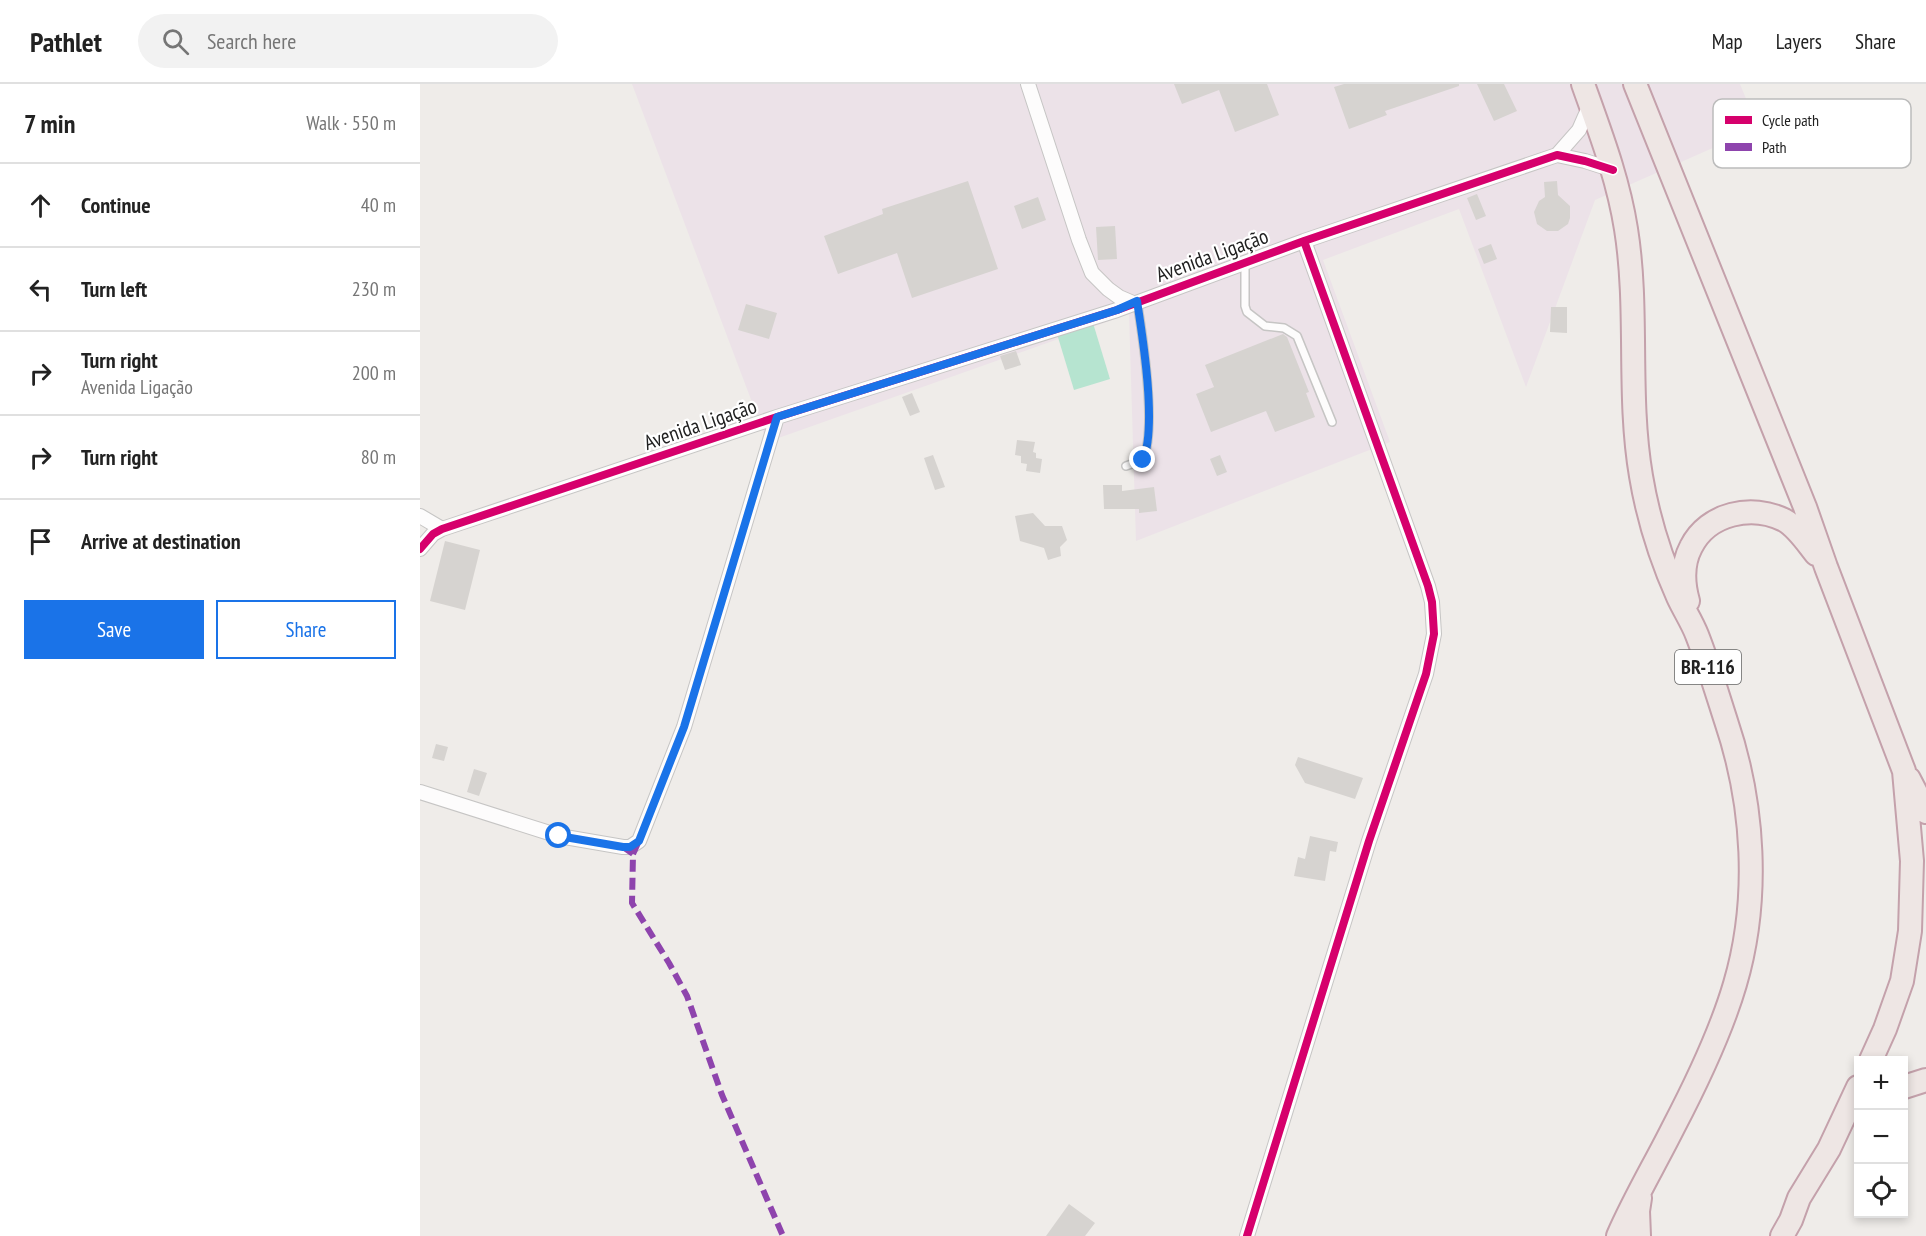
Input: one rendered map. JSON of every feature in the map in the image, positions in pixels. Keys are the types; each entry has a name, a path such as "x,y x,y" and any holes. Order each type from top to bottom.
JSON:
{"highway":[{"path":"1635,84 1805,507 1904,771 1926,812"},
{"name":"BR-116","path":"1587,94 1613,170 1626,230 1634,413 1646,503 1661,555 1696,633 1728,725 1742,783 1750,862 1747,925 1736,981 1718,1031 1674,1127 1618,1236"},
{"path":"1696,633 1683,576 1686,559 1691,546 1700,534 1722,518 1750,511 1786,521 1800,534 1826,567"},
{"path":"1873,1056 1902,981 1910,931 1912,861 1904,771"},
{"path":"1908,1086 1926,1080"},
{"path":"1776,1236 1829,1149 1854,1096"},
{"path":"1829,1149 1854,1124"},
{"path":"1639,1236 1638,1211 1641,1188"},
{"path":"1782,1236 1800,1198"}],"street":[{"path":"1028,84 1092,273 1119,297 1135,302"},
{"name":"Avenida Ligação","path":"420,549 433,534 442,529 777,417 1117,310 1304,241 1557,155 1579,130 1587,94"},
{"path":"1557,155 1592,162 1613,170"},
{"path":"1247,1236 1369,841 1426,674 1434,634 1432,602 1428,586 1304,241"},
{"path":"420,792 559,836 623,847 630,847 639,841 684,727 777,417"},
{"path":"420,516 442,529"}],"lane":[{"path":"1245,262 1247,312 1265,326 1284,328 1297,336 1332,422"},
{"path":"1126,465 1143,460 1147,450 1149,429 1146,376 1135,302"}],"shaded area":[{"path":"632,84 1740,84 1746,99 1713,99 1713,148 1595,200 1526,387 1459,209 1323,260 1390,442 1136,541 1129,314 767,442"}],"green space":[{"path":"1093,323 1110,379 1074,390 1057,334"}],"building":[{"path":"1174,84 1267,84 1279,115 1235,132 1219,90 1182,104"},
{"path":"1344,84 1459,84 1459,86 1385,111 1387,115 1349,129 1334,87"},
{"path":"1477,84 1504,84 1517,111 1494,121"},
{"path":"968,181 998,269 912,298 897,253 838,274 824,236 883,214 882,209"},
{"path":"1557,181 1558,195 1570,206 1570,218 1568,224 1558,231 1547,231 1537,224 1534,212 1539,201 1545,197 1544,182"},
{"path":"1477,194 1486,216 1476,220 1467,198"},
{"path":"1038,197 1046,220 1022,229 1014,206"},
{"path":"1115,226 1117,259 1098,260 1096,227"},
{"path":"1491,244 1497,259 1484,264 1478,249"},
{"path":"746,304 777,313 769,339 738,330"},
{"path":"1551,307 1567,307 1567,333 1550,332"},
{"path":"1283,334 1287,337 1309,392 1306,393 1315,417 1275,432 1266,411 1211,432 1196,394 1214,387 1205,365"},
{"path":"1016,351 1021,365 1005,370 1000,356"},
{"path":"912,393 920,412 910,416 902,397"},
{"path":"1017,440 1035,442 1033,452 1036,453 1036,458 1042,459 1040,473 1026,471 1027,464 1021,463 1021,456 1015,455"},
{"path":"933,455 945,487 935,490 924,458"},
{"path":"1220,455 1227,472 1217,476 1210,459"},
{"path":"1103,485 1122,485 1122,491 1154,487 1157,511 1139,513 1139,509 1104,509"},
{"path":"1033,513 1045,526 1062,526 1067,540 1060,547 1061,556 1048,560 1044,548 1020,541 1015,516"},
{"path":"445,541 480,550 465,610 430,601"},
{"path":"436,744 448,747 444,761 432,758"},
{"path":"1298,757 1363,778 1355,799 1305,783 1295,765"},
{"path":"474,769 487,773 479,796 467,792"},
{"path":"1310,836 1338,842 1336,852 1330,851 1325,881 1294,876 1298,857 1305,859"},
{"path":"1069,1204 1095,1223 1085,1236 1046,1236"}],"marked path":[{"path":"633,854 639,841"},
{"path":"623,847 633,854 632,903 687,996 722,1095 783,1236"}],"cycle path":[{"path":"420,549 433,534 442,529 777,417 1117,310 1304,241 1557,155 1613,170"},
{"path":"1247,1236 1369,841 1426,674 1434,634 1432,602 1428,586 1304,241"}],"route":[{"path":"559,836 623,847 630,847 639,841 684,727 777,417 1117,310 1137,301 1146,376 1149,429 1147,450 1143,460"}]}
